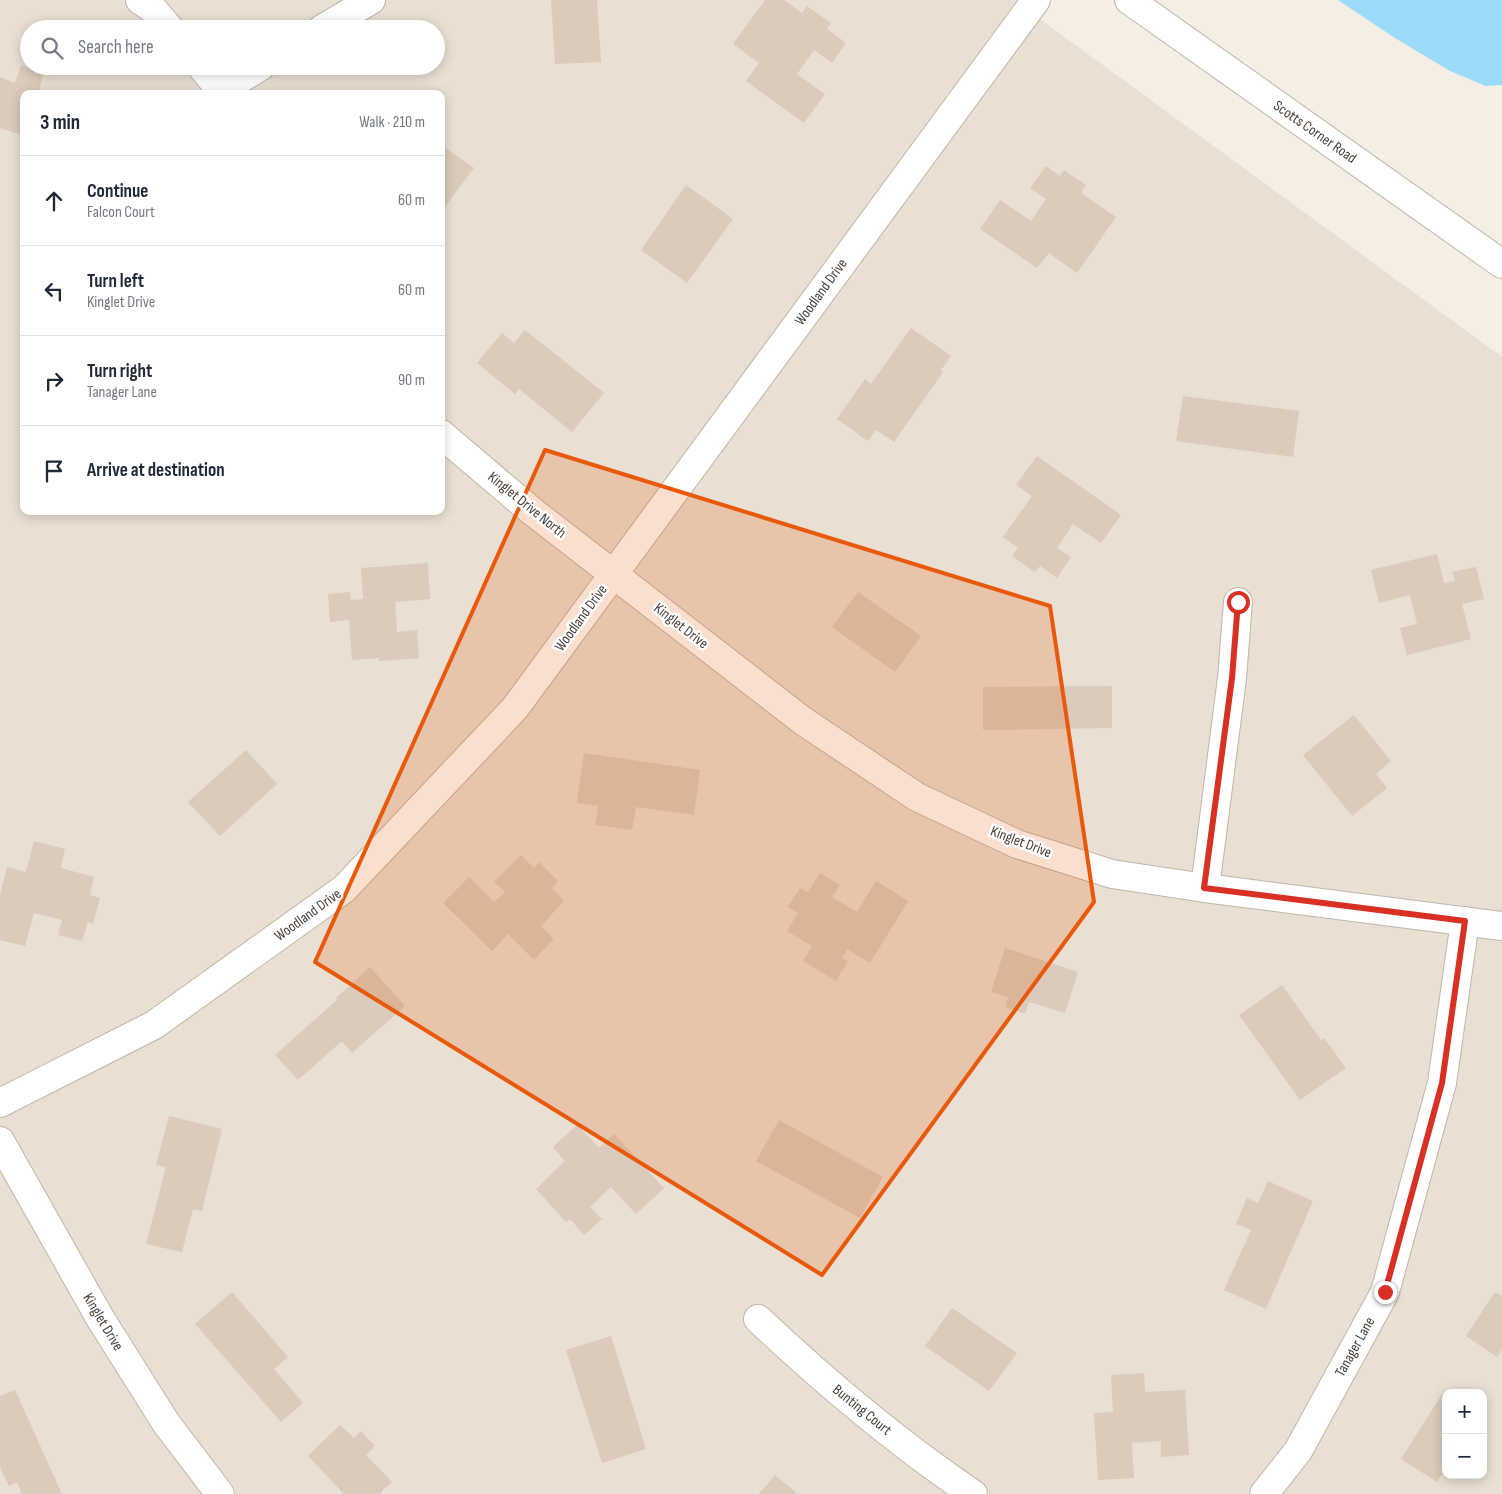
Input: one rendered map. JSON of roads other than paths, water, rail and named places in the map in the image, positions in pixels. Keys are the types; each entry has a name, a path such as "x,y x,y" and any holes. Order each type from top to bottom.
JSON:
{"street":[{"path":"140,0 152,8 162,20"},
{"path":"337,20 371,0"},
{"name":"Woodland Drive","path":"0,1103 154,1025 344,889 515,708 1036,0"},
{"name":"Scotts Corner Road","path":"1129,0 1502,264"},
{"path":"209,75 221,90"},
{"path":"226,90 248,75"},
{"name":"Kinglet Drive North","path":"445,437 533,512 614,574"},
{"name":"Kinglet Drive","path":"614,574 803,721 917,797 1018,844 1112,874 1204,888 1502,926"},
{"path":"1204,888 1232,678 1238,602"},
{"name":"Tanager Lane","path":"1264,1494 1298,1451 1385,1292 1442,1083 1465,921"},
{"name":"Kinglet Drive","path":"0,1141 100,1318 166,1423 220,1494"},
{"name":"Bunting Court","path":"758,1319 809,1368 929,1464 973,1494"}],"water":[{"path":"1338,0 1502,0 1502,85 1486,86 1450,71 1395,38"}]}
